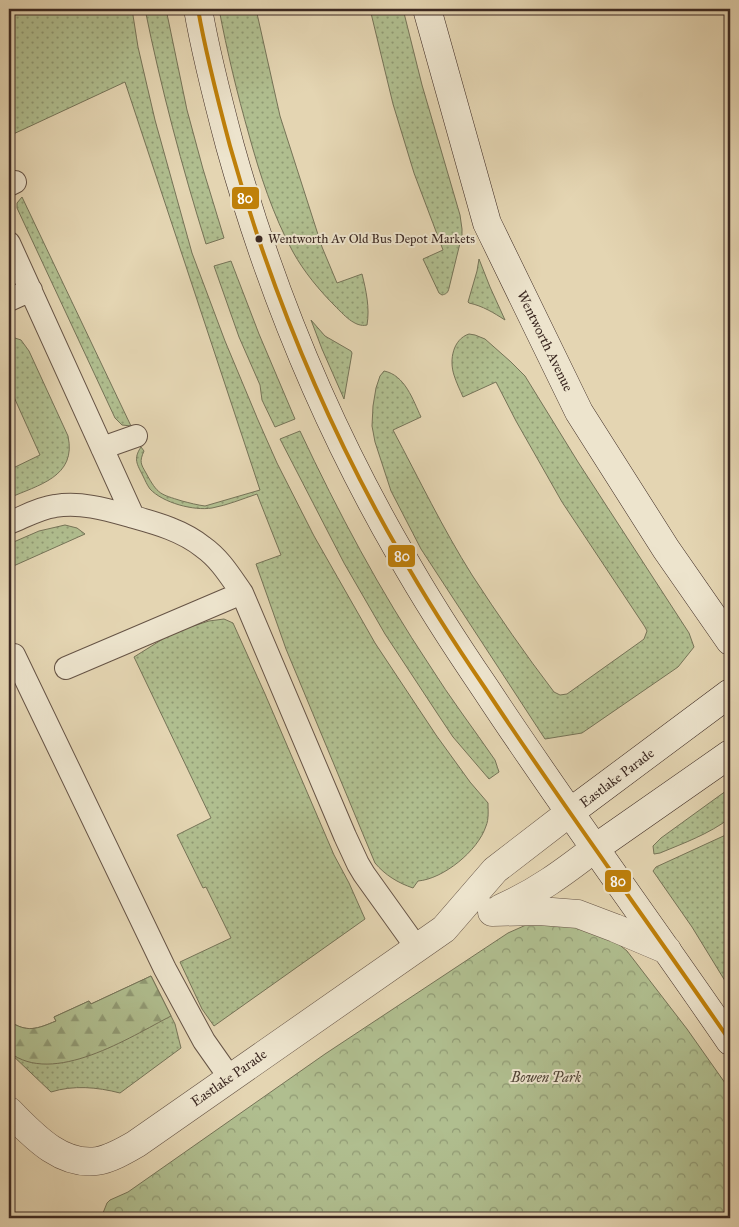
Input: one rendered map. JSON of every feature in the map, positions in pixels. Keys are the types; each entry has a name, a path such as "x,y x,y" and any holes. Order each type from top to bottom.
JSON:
{"main road":[{"path":"198,9 225,127 255,229 292,330 333,427 366,492 443,625 569,813 668,950 730,1041"},
{"name":"Wentworth Avenue","path":"427,9 487,223 580,412 666,549 730,641"},
{"name":"Eastlake Parade","path":"9,1111 38,1140 56,1152 77,1160 88,1162 106,1159 136,1144 444,929 495,870 730,693"},
{"name":"Eastlake Parade","path":"444,929 492,912 533,893 730,754"},
{"name":"Eastlake Parade","path":"492,912 539,911 578,914 668,950"}],"lane":[{"path":"9,243 133,516"},
{"path":"9,300 31,290"},
{"path":"102,448 136,436"},
{"path":"9,523 47,508 66,505 98,507 166,526 197,542 214,555 242,593 358,864 417,948"},
{"path":"66,668 242,593"},
{"path":"14,655 164,969 204,1041 230,1078"}],"green space":[{"path":"9,9 132,9 138,47 155,120 192,253 225,341 277,463 314,536 375,643 436,735 470,782 488,803 487,823 476,845 468,854 448,869 428,879 418,881 413,888 392,878 375,863 286,649 256,564 281,555 257,494 229,504 205,509 179,505 163,498 150,489 138,465 137,455 141,447 144,451 141,460 142,465 157,490 169,497 196,505 205,506 260,490 125,82 9,136"},
{"path":"145,9 166,9 187,110 224,238 206,244 172,127"},
{"path":"219,9 256,9 280,116 322,247 337,283 362,274 368,306 367,325 358,324 345,316 312,281 293,252 279,224 253,150 240,104"},
{"path":"370,9 403,9 422,85 460,215 462,235 449,290 442,295 439,293 423,259 443,250 414,173 393,104"},
{"path":"22,197 131,426 122,425 115,418 17,208 17,203"},
{"path":"479,259 505,320 488,310 468,302"},
{"path":"231,261 295,419 275,427 262,400 260,385 239,337 214,266"},
{"path":"311,320 325,336 352,353 344,399 322,349"},
{"path":"469,334 485,339 525,376 578,462 689,633 694,647 678,667 582,733 545,739 421,549 391,491 375,442 372,426 373,406 376,388 384,371 398,377 403,383 421,417 393,430 431,504 472,575 554,692 560,695 567,694 644,639 647,631 645,627 562,502 496,382 463,397 454,375 452,357 459,340"},
{"path":"9,336 21,340 29,351 68,436 69,450 67,461 53,478 9,498 9,470 40,455 9,386"},
{"path":"300,431 329,491 394,609 446,690 495,760 499,772 489,779 453,737 385,634 344,563 280,439"},
{"path":"65,525 77,528 85,534 9,568 9,544 39,531"},
{"path":"224,619 233,623 334,855 365,919 214,1026 202,1009 180,962 231,938 206,887 203,888 177,835 211,818 134,657 174,632 209,621"},
{"path":"730,788 730,818 696,838 654,854 653,846 661,838"},
{"path":"730,833 730,989 692,927 653,871 656,867"},
{"name":"Bowen Park","path":"570,924 616,942 627,951 687,1029 730,1090 730,1218 101,1218 110,1200 128,1192 325,1054 508,933 526,925"},
{"path":"151,976 175,1024 181,1048 120,1093 103,1089 85,1088 68,1088 51,1092 9,1052 9,1021 15,1025 27,1028 43,1026 56,1021 54,1017 89,1001 91,1004"},
{"path":"151,976 171,1016 113,1046 69,1062 47,1064 27,1061 9,1052 9,1021 15,1025 27,1028 43,1026 56,1021 54,1017 89,1001 91,1004"}],"transit line":[{"name":"80","path":"198,9 208,61 230,146 263,252 302,355 324,406 373,505 420,587 463,655 545,777 730,1041"}],"place":[{"name":"Wentworth Av Old Bus Depot Markets","path":"259,239"}]}
